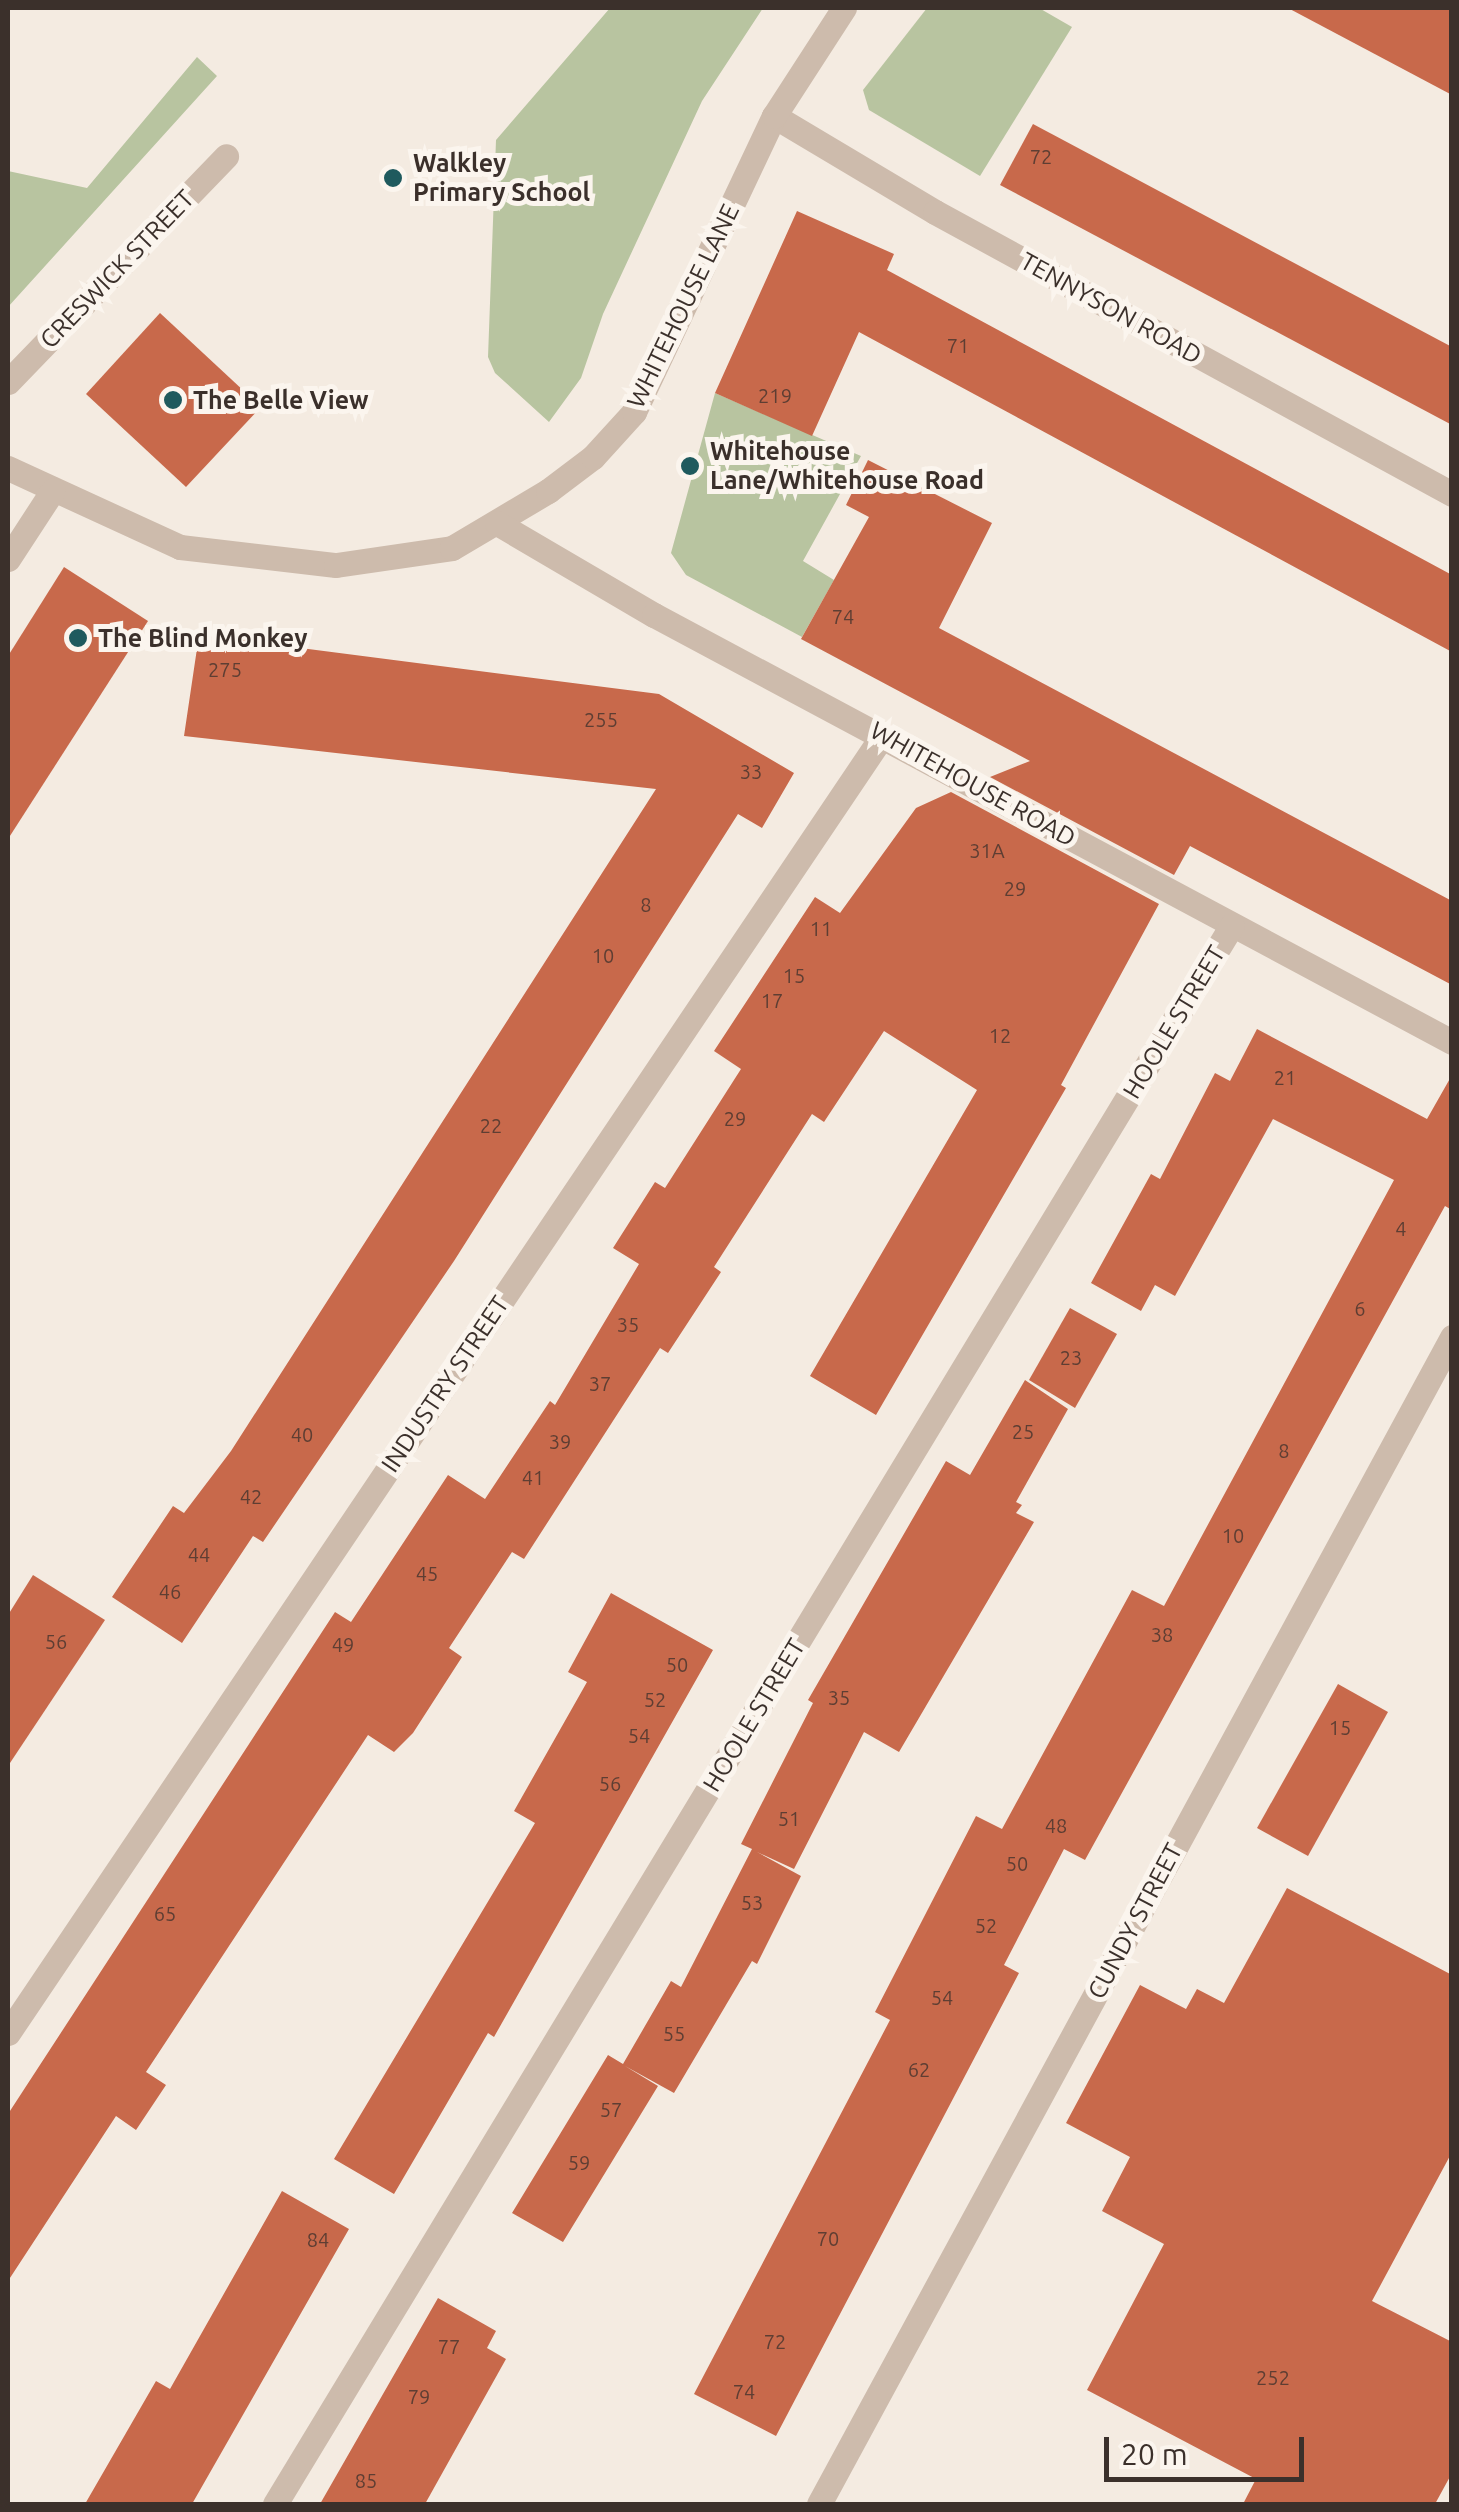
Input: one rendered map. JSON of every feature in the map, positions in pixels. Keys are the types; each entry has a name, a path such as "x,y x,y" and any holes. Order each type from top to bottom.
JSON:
{"street":[{"name":"WHITEHOUSE LANE","path":"8,468 180,547 248,559 336,565 405,560 452,548 497,523 593,457 634,412 774,116 844,8"},
{"name":"TENNYSON ROAD","path":"774,116 935,212 1452,494"},
{"name":"CRESWICK STREET","path":"8,382 226,156"},
{"path":"8,559 53,490"},
{"name":"WHITEHOUSE ROAD","path":"497,523 1452,1042"},
{"name":"INDUSTRY STREET","path":"8,2034 883,735"},
{"name":"HOOLE STREET","path":"276,2504 1232,925"},
{"name":"CUNDY STREET","path":"818,2504 1452,1337"}],"green space":[{"path":"610,8 763,8 702,101 603,314 581,378 549,422 495,373 488,357 496,140"},
{"path":"927,8 1039,8 1072,27 980,176 869,110 863,90"},
{"path":"197,57 217,76 8,307 8,171 87,188"},
{"path":"715,393 861,456 803,561 834,580 802,637 686,575 671,553"}],"building":[{"path":"1288,8 1452,8 1452,95"},
{"path":"1033,124 1452,347 1452,425 1000,185"},
{"path":"797,211 894,254 887,270 1452,575 1452,652 859,332 812,436 715,393"},
{"name":"The Belle View","path":"160,313 261,407 186,487 86,394"},
{"path":"868,460 992,523 939,628 1452,901 1452,985 1190,846 1174,875 990,777 1030,761 801,639 869,517 846,505"},
{"name":"The Blind Monkey","path":"64,567 148,621 8,839 8,656"},
{"path":"199,635 659,694 794,773 762,828 738,814 454,1261 263,1542 253,1536 182,1643 112,1597 173,1506 184,1513 231,1451 656,789 184,736"},
{"path":"951,792 1159,904 1061,1085 1066,1088 876,1415 810,1376 977,1090 884,1031 824,1122 812,1114 714,1267 721,1272 668,1353 660,1348 524,1559 512,1552 449,1648 462,1657 413,1733 394,1752 368,1735 146,2072 166,2085 136,2130 116,2116 8,2281 8,2114 335,1612 351,1622 448,1475 485,1499 550,1401 555,1405 639,1264 613,1248 655,1182 665,1188 741,1069 714,1051 815,897 840,913 916,808"},
{"path":"1257,1029 1427,1119 1452,1075 1452,1210 1445,1206 1085,1860 1064,1849 1004,1965 1019,1973 776,2436 694,2394 890,2020 875,2012 976,1816 1002,1829 1132,1590 1164,1606 1394,1180 1273,1119 1175,1296 1155,1285 1141,1311 1091,1283 1151,1174 1160,1179 1215,1073 1230,1081"},
{"path":"1070,1308 1117,1334 1075,1408 1029,1380"},
{"path":"1025,1380 1068,1409 1016,1502 1022,1505 1016,1513 1034,1522 899,1752 864,1732 794,1869 757,1852 801,1876 757,1964 752,1961 674,2093 625,2066 658,2086 563,2242 512,2213 608,2055 623,2064 671,1981 681,1987 752,1849 741,1844 813,1703 808,1700 946,1461 970,1475"},
{"path":"33,1575 105,1620 8,1766 8,1615"},
{"path":"611,1593 713,1650 494,2037 488,2033 394,2194 334,2159 535,1823 514,1811 587,1682 568,1672"},
{"path":"1338,1684 1388,1712 1308,1856 1257,1828"},
{"path":"1287,1888 1452,1975 1452,2152 1372,2301 1452,2342 1452,2473 1435,2504 1243,2504 1256,2479 1087,2390 1164,2244 1102,2211 1130,2157 1066,2123 1140,1985 1186,2009 1197,1989 1224,2003"},
{"path":"282,2191 349,2229 192,2504 85,2504 156,2381 170,2389"},
{"path":"438,2298 496,2331 487,2348 506,2359 425,2504 320,2504"}],"place":[{"name":"Walkley Primary School","path":"393,178"},
{"name":"The Belle View","path":"173,400"},
{"name":"Whitehouse Lane/Whitehouse Road","path":"690,466"},
{"name":"The Blind Monkey","path":"78,638"}]}
